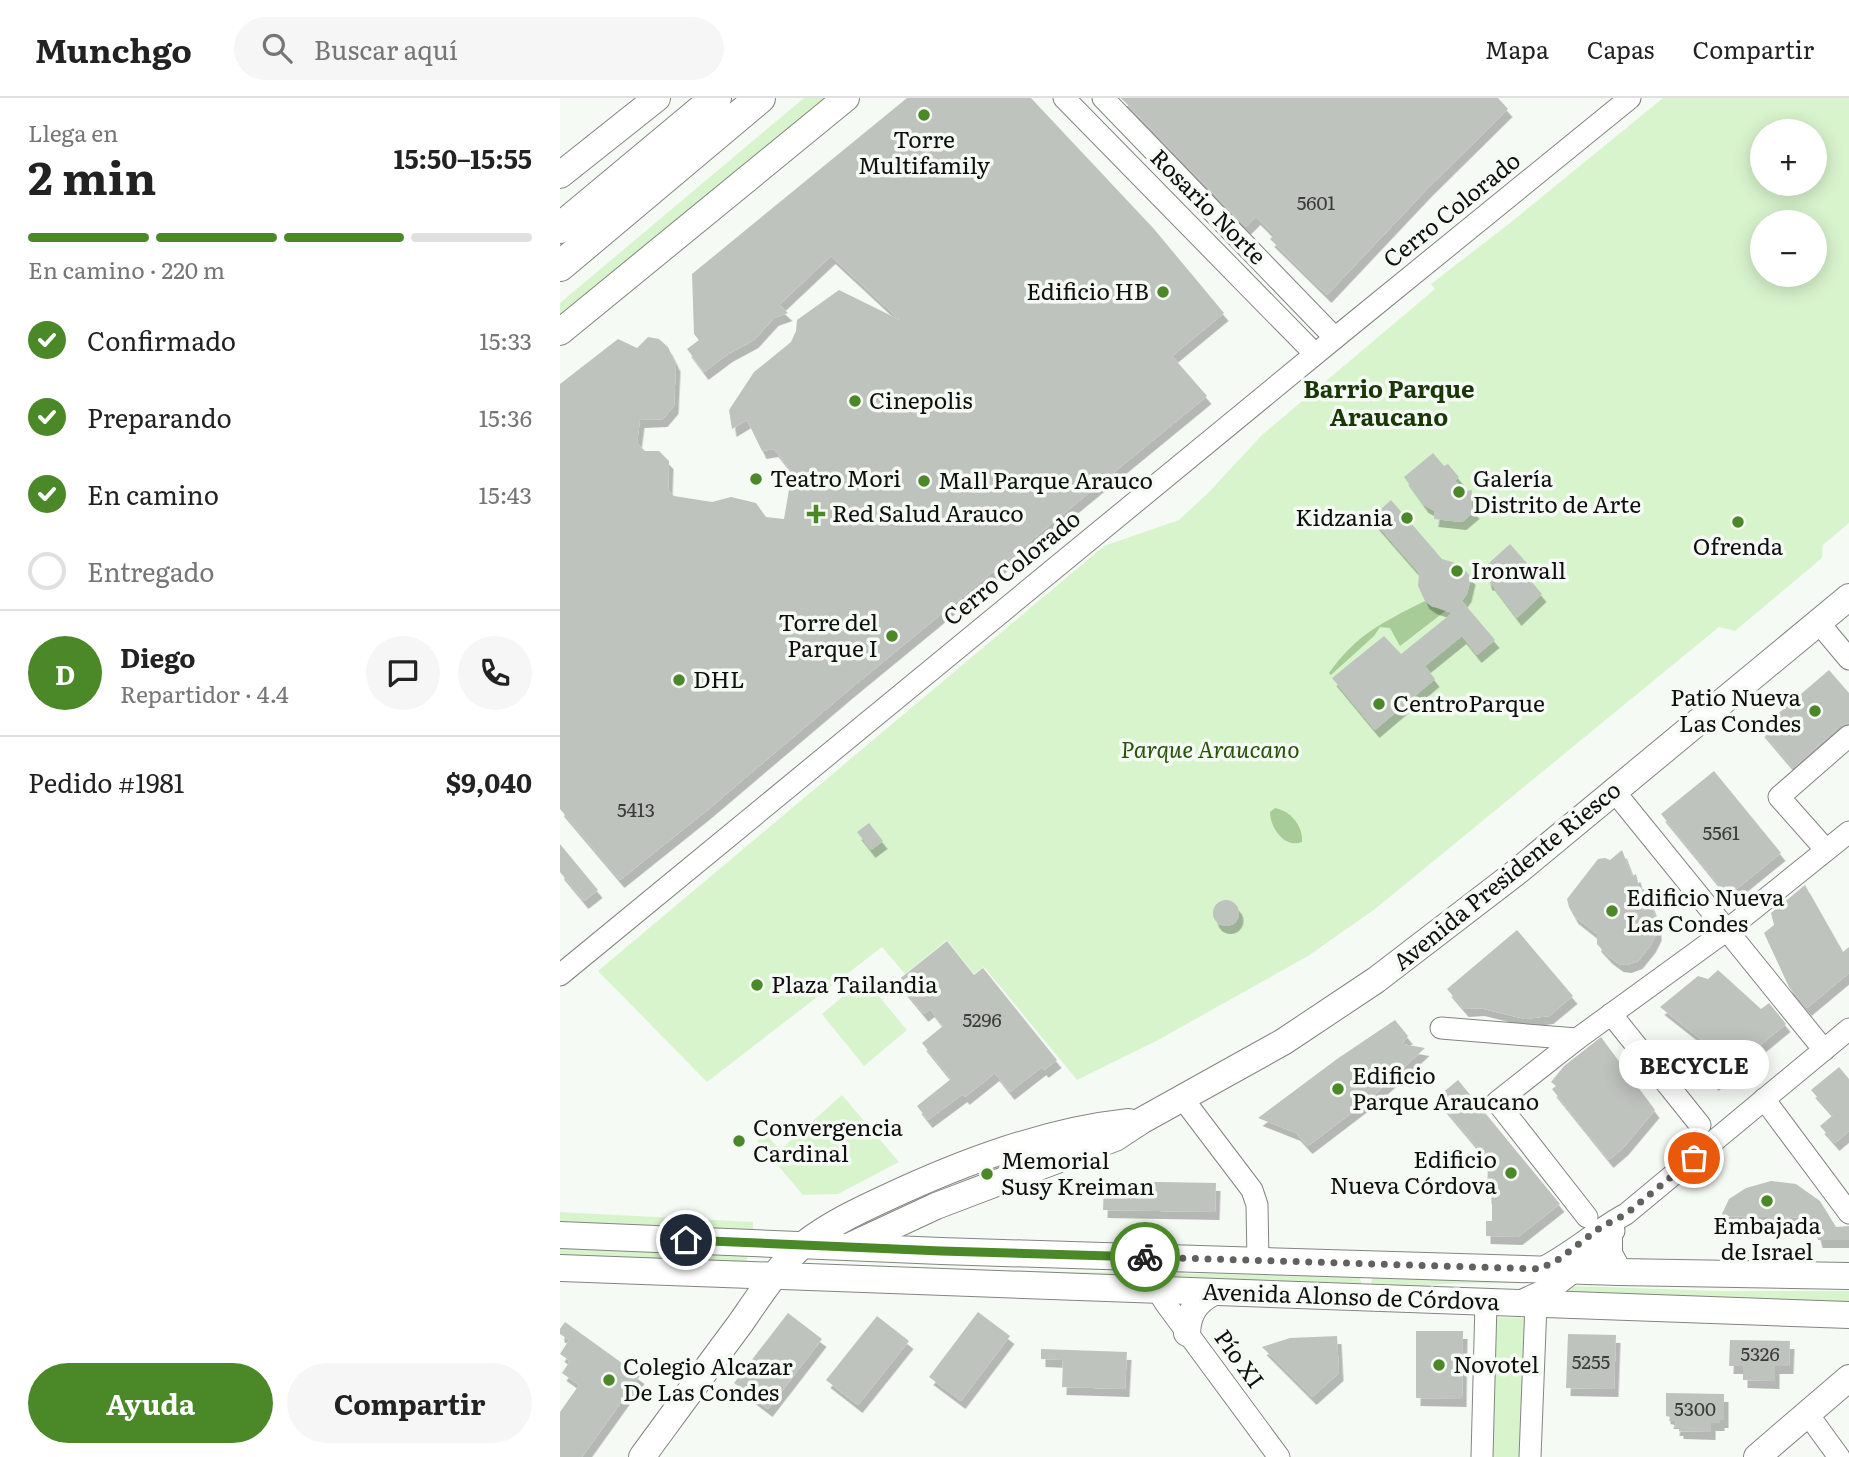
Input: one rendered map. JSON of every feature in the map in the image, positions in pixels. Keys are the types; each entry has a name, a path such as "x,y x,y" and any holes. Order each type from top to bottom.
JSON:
{"highway":[{"path":"560,228 716,98"},
{"path":"563,264 760,98"},
{"path":"560,216 623,174"}],"main road":[{"path":"560,175 657,98"},
{"path":"560,332 846,98"},
{"name":"Avenida Presidente Riesco","path":"778,1275 814,1264 936,1206 1115,1138 1283,1042 1377,980 1518,871 1849,597"},
{"name":"Avenida Presidente Riesco","path":"642,1457 760,1296 803,1245 867,1207 935,1176 988,1156 1062,1134 1141,1121"},
{"path":"936,1206 930,1212 926,1227 933,1244 941,1251"},
{"name":"Avenida Alonso de Córdova","path":"560,1235 941,1251 1619,1272 1840,1276"},
{"path":"1609,1238 1609,1254 1619,1272"},
{"name":"Avenida Alonso de Córdova","path":"560,1268 1837,1314"},
{"path":"1837,1314 1842,1299 1840,1276"},
{"path":"1187,1333 1190,1313 1203,1298 1212,1293"},
{"path":"1757,1457 1849,1378"}],"street":[{"name":"Rosario Norte","path":"1064,98 1315,354"},
{"name":"Rosario Norte","path":"1103,98 1335,338"},
{"name":"Cerro Colorado","path":"560,975 1630,98"},
{"path":"1818,622 1849,659"},
{"path":"1826,850 1779,797 1849,736"},
{"path":"1614,791 1824,1049"},
{"path":"1587,1217 1497,1102 1577,1039 1727,930 1849,832"},
{"path":"1611,1014 1700,1125"},
{"path":"1440,1028 1577,1039"},
{"path":"1540,1269 1559,1259 1601,1227 1626,1214 1849,1029"},
{"path":"1183,1099 1252,1190 1257,1205 1258,1260"},
{"path":"1764,1099 1849,1213"},
{"path":"1530,1457 1526,1303 1576,1270 1609,1238 1626,1214"},
{"name":"Pío XI","path":"1136,1256 1157,1291 1279,1457"},
{"path":"1482,1457 1486,1302"},
{"path":"1807,1413 1839,1457"}],"green space":[{"path":"804,98 827,98 560,323 560,303"},
{"name":"Parque Araucano","path":"1663,98 1849,98 1849,523 1823,545 1822,558 1735,631 1719,627 1375,909 1308,956 1158,1040 1077,1080 984,967 974,974 947,940 905,974 882,947 707,1082 598,971 1104,546 1179,520 1262,435 1435,289 1431,284"},
{"path":"860,982 867,982 907,1030 864,1066 822,1014"},
{"path":"842,1095 899,1162 838,1194 803,1195 757,1141 766,1134 780,1150"},
{"path":"560,1212 753,1222 753,1234 560,1226"},
{"path":"560,1247 748,1254 745,1267 560,1262"},
{"path":"855,1266 1359,1276 1362,1283 1357,1287"},
{"path":"1373,1276 1543,1281 1369,1290"},
{"path":"1575,1286 1718,1291 1849,1291 1849,1309 1561,1300 1562,1290"},
{"path":"1493,1317 1526,1318 1523,1457 1488,1457"}],"shaded area":[{"path":"1425,601 1432,607 1448,609 1400,646 1390,628 1380,627 1374,636 1331,675 1329,673 1350,648 1372,630"},
{"path":"1275,808 1286,812 1295,820 1302,842 1284,840 1275,830 1270,812"}],"building":[{"name":"Mall Parque Arauco","path":"907,98 1031,98 1154,229 1224,313 1172,356 1207,396 620,880 560,809 560,384 618,339 637,348 648,337 659,339 668,347 676,364 674,406 663,419 640,420 637,443 645,451 659,451 669,461 668,490 674,496 712,502 731,497 756,503 766,517 784,519 792,472 774,449 762,451 747,420 732,429 729,410 754,372 791,342 797,320 839,290 900,320 831,256 779,305 788,313 774,318 754,340 728,354 704,372 687,349 699,340 694,334 692,274"},
{"path":"1121,98 1498,98 1508,109 1427,189 1327,295 1270,239 1274,235 1256,217 1246,227"},
{"path":"1433,453 1459,477 1455,481 1467,491 1472,490 1471,506 1475,511 1462,522 1434,519 1435,511 1424,505 1404,477"},
{"path":"1391,500 1442,559 1459,564 1471,577 1467,594 1462,601 1495,640 1477,655 1462,636 1425,666 1435,679 1375,730 1332,678 1384,636 1401,654 1452,613 1425,601 1418,586 1419,573 1371,518"},
{"path":"1510,544 1527,563 1521,569 1542,594 1517,618 1490,582 1488,583 1483,565 1489,563"},
{"name":"Patio Nueva Las Condes","path":"1829,670 1849,693 1849,723 1840,726 1793,768 1760,729"},
{"path":"1714,771 1781,853 1728,896 1661,814"},
{"path":"869,823 883,841 871,850 857,832"},
{"path":"560,844 598,890 584,901 560,872"},
{"name":"Edificio Nueva Las Condes","path":"1622,850 1632,876 1636,874 1640,890 1644,889 1646,901 1649,900 1657,921 1657,933 1651,945 1638,961 1627,965 1619,964 1597,944 1597,934 1574,916 1567,899 1598,859 1610,860"},
{"path":"1805,885 1843,952 1849,947 1849,973 1807,1008 1789,987 1764,933 1774,925 1771,913"},
{"path":"1226,900 1235,904 1239,913 1235,922 1226,926 1217,922 1213,913 1217,904"},
{"path":"1517,930 1573,996 1549,1016 1525,1019 1480,1008 1464,1009 1447,989"},
{"path":"947,941 974,975 983,968 1057,1060 1044,1070 1042,1067 1010,1092 995,1073 965,1097 963,1094 928,1120 917,1106 951,1079 922,1043 943,1026 930,1009 924,1014 897,981"},
{"path":"1718,970 1761,1009 1769,1003 1786,1024 1714,1083 1701,1065 1717,1052 1660,1007 1698,976 1708,979"},
{"name":"Edificio Parque Araucano","path":"1395,1020 1408,1036 1402,1044 1425,1048 1371,1098 1308,1146 1296,1133 1258,1118 1337,1059"},
{"path":"1601,1037 1655,1110 1624,1147 1609,1160 1552,1089 1556,1086 1551,1082 1564,1066"},
{"path":"1839,1067 1849,1079 1849,1131 1835,1143 1820,1126 1833,1115 1811,1090"},
{"name":"Edificio Nueva Córdova","path":"1458,1080 1560,1204 1518,1237 1486,1236 1486,1221 1492,1221 1492,1196 1487,1196 1488,1160 1436,1098"},
{"path":"1104,1181 1216,1183 1215,1212 1103,1210"},
{"path":"1771,1181 1796,1184 1820,1201 1836,1227 1849,1226 1849,1240 1818,1240 1813,1218 1721,1216 1729,1199 1746,1188"},
{"path":"978,1312 1010,1336 961,1401 929,1377"},
{"path":"788,1313 822,1339 768,1409 734,1383"},
{"path":"877,1316 909,1341 858,1405 826,1380"},
{"path":"565,1322 640,1376 582,1457 560,1457 560,1412 579,1385 562,1373 570,1361 560,1354 569,1340 560,1334"},
{"name":"Novotel","path":"1416,1331 1463,1331 1462,1399 1416,1398"},
{"path":"1568,1334 1616,1335 1614,1389 1566,1388"},
{"path":"1337,1336 1339,1373 1312,1397 1262,1347 1290,1338"},
{"path":"1730,1340 1790,1341 1789,1366 1775,1366 1775,1381 1743,1380 1743,1366 1729,1366"},
{"path":"1041,1349 1127,1352 1125,1389 1062,1387 1063,1360 1041,1359"},
{"path":"1666,1393 1724,1394 1724,1420 1711,1423 1711,1432 1679,1431 1679,1428 1675,1428 1676,1421 1669,1421 1670,1417 1666,1416"}],"way so far":[{"path":"1145,1257 1540,1269 1559,1259 1601,1227 1626,1214 1694,1158"}],"place":[{"name":"Torre Multifamily","path":"924,115"},
{"name":"Edificio HB","path":"1163,292"},
{"name":"Cinepolis","path":"855,401"},
{"name":"Teatro Mori","path":"756,479"},
{"name":"Mall Parque Arauco","path":"924,481"},
{"name":"Galería Distrito de Arte","path":"1459,492"},
{"name":"Red Salud Arauco","path":"816,514"},
{"name":"Kidzania","path":"1407,518"},
{"name":"Ofrenda","path":"1738,522"},
{"name":"Ironwall","path":"1457,571"},
{"name":"Torre del Parque I","path":"892,636"},
{"name":"DHL","path":"679,680"},
{"name":"CentroParque","path":"1379,704"},
{"name":"Patio Nueva Las Condes","path":"1815,711"},
{"name":"Edificio Nueva Las Condes","path":"1612,911"},
{"name":"Plaza Tailandia","path":"757,985"},
{"name":"Edificio Parque Araucano","path":"1338,1089"},
{"name":"Convergencia Cardinal","path":"739,1141"},
{"name":"BECYCLE","path":"1694,1158"},
{"name":"Edificio Nueva Córdova","path":"1511,1173"},
{"name":"Memorial Susy Kreiman","path":"987,1174"},
{"name":"Embajada de Israel","path":"1767,1201"},
{"name":"Novotel","path":"1439,1365"},
{"name":"Colegio Alcazar De Las Condes","path":"609,1380"}],"district":[{"name":"Barrio Parque Araucano","path":"1389,404"}],"route":[{"path":"686,1240 1145,1257"}]}
